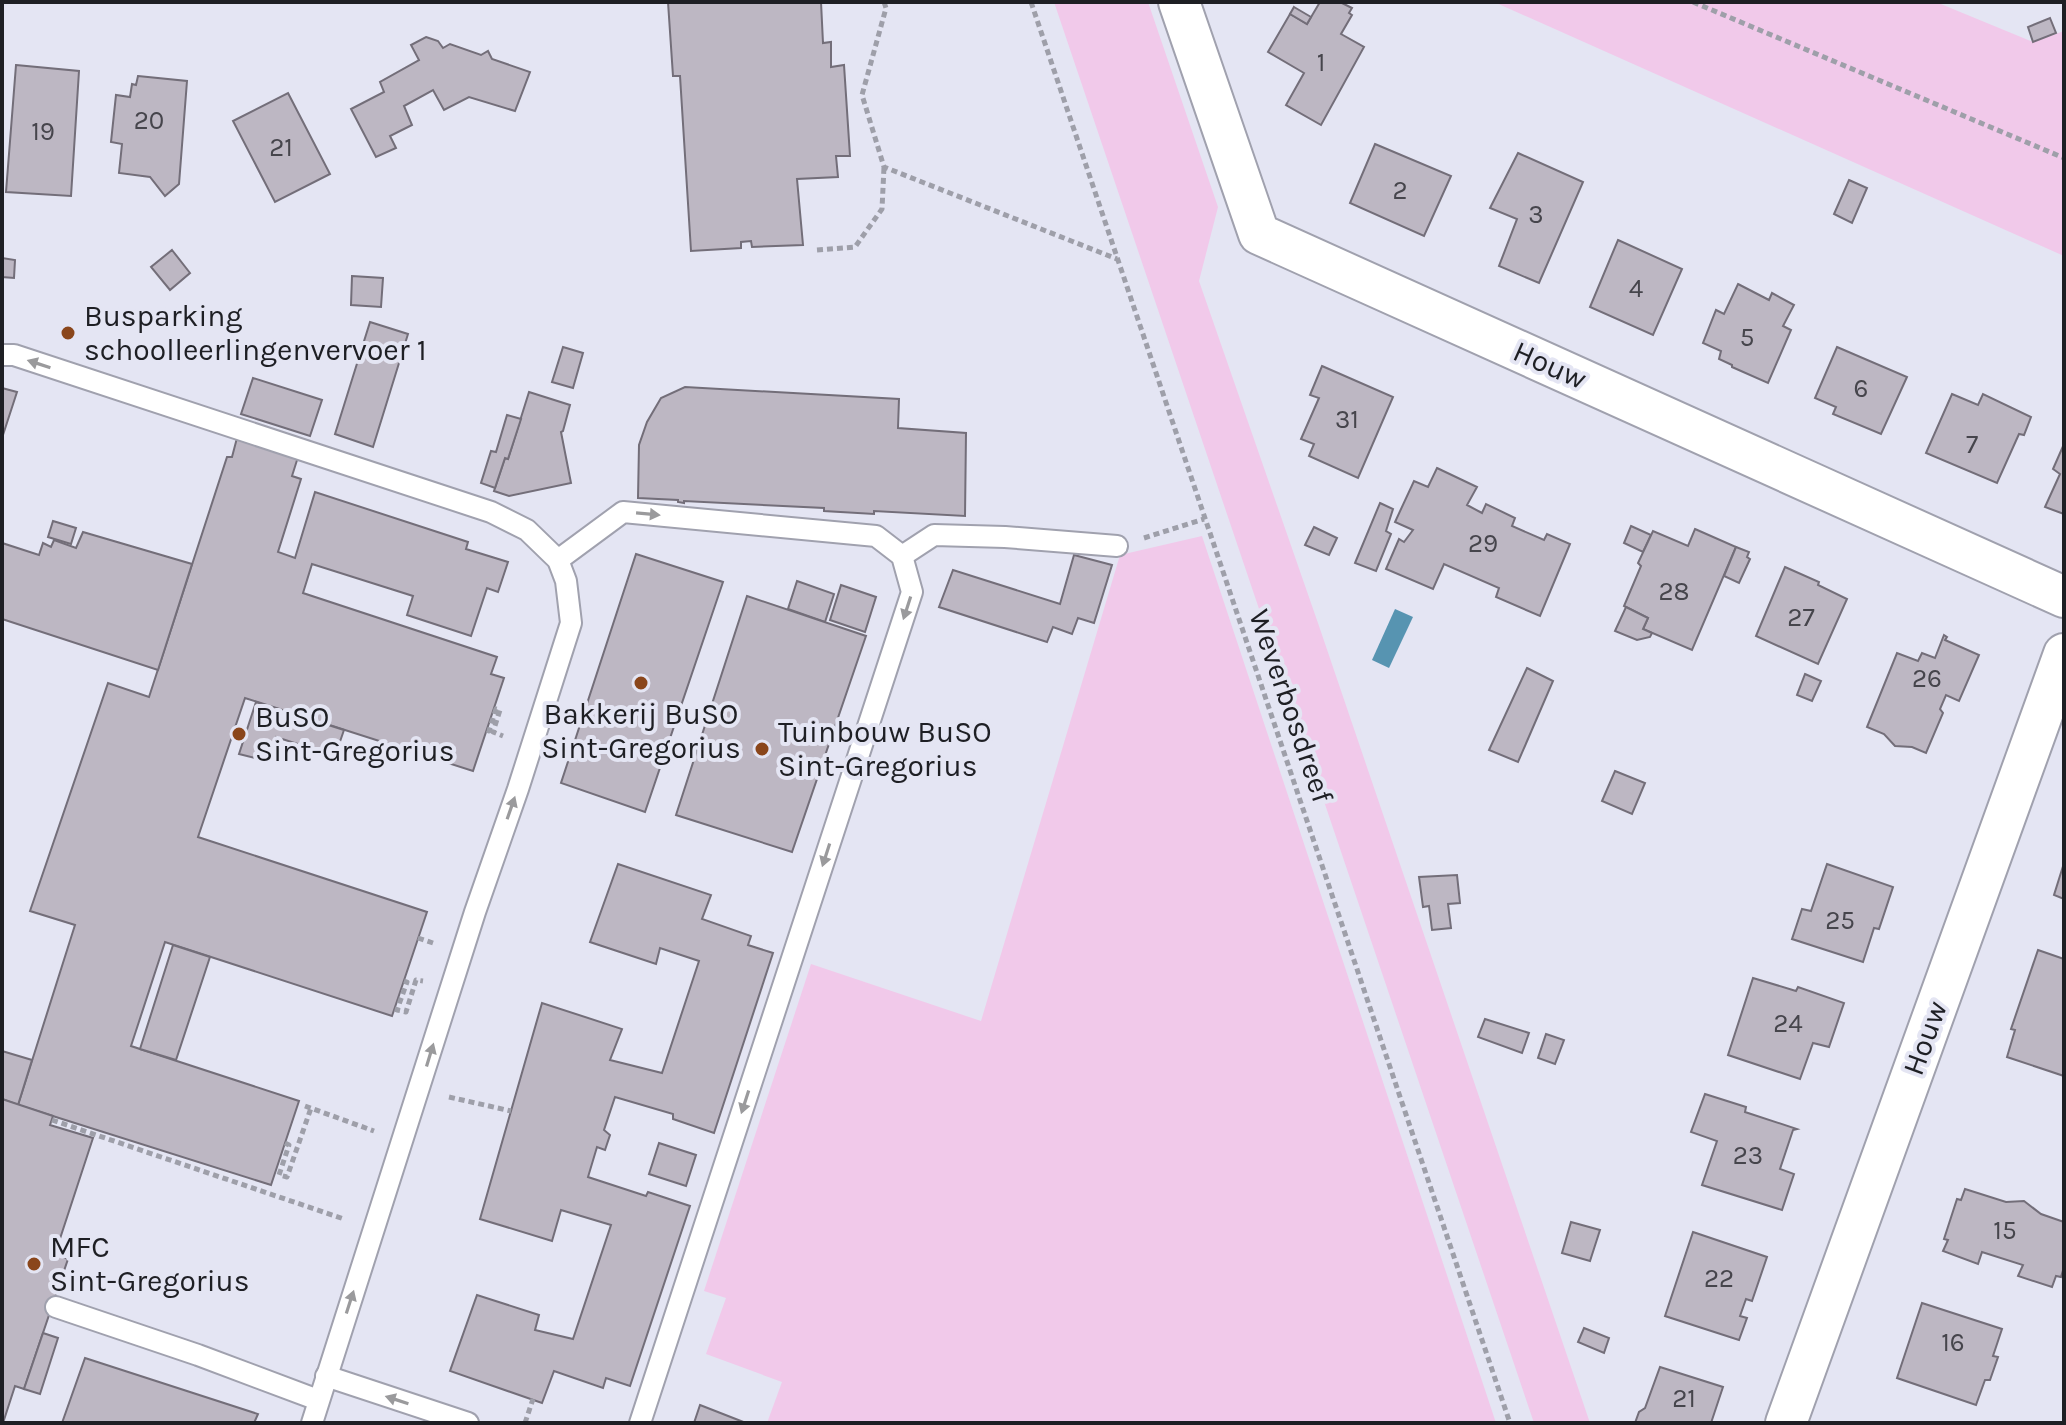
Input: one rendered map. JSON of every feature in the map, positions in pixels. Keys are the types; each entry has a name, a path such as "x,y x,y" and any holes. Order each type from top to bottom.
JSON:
{"street":[{"name":"Houw","path":"1179,2 1259,234 2064,597"},
{"name":"Houw","path":"1786,1423 2064,654"}],"lane":[{"path":"2,355 14,355 491,512 527,530 558,560 566,581 571,623 312,1423"},
{"path":"558,560 623,512 876,536 902,556 912,592 640,1423"},
{"path":"902,556 934,535 1117,546"},
{"path":"56,1307 318,1400"},
{"path":"326,1376 468,1423"}],"path":[{"path":"817,250 855,247 882,209 884,167 862,95 886,8 884,2"},
{"name":"Weverbosdreef","path":"1031,2 1510,1423"},
{"path":"1693,2 2064,158"},
{"path":"884,167 1117,259"},
{"path":"1117,546 1204,519"},
{"path":"232,736 244,740"},
{"path":"404,981 407,982 397,1010 406,1012 416,980"},
{"path":"419,1090 511,1111"},
{"path":"285,1143 289,1145 279,1175 287,1177 308,1107 379,1132"},
{"path":"52,1120 349,1221"},
{"path":"525,1423 533,1399"}],"shaded area":[{"path":"1054,2 1148,2 1218,207 1199,281 1590,1423 1534,1423"},
{"path":"1494,2 1936,2 2033,42 2064,31 2064,256"},
{"path":"1202,536 1496,1423 767,1423 782,1382 706,1354 726,1298 704,1291 811,964 981,1021 1120,555"}],"water":[{"path":"1395,609 1413,617 1389,668 1372,660"}],"building":[{"path":"668,2 821,2 823,43 831,42 831,67 844,65 850,156 836,156 838,177 797,179 803,245 752,247 751,241 741,242 741,248 691,251 680,76 673,76"},
{"path":"1320,2 1340,2 1352,8 1349,13 1352,15 1341,34 1364,47 1321,125 1286,105 1304,73 1268,52 1290,14 1307,24"},
{"path":"1294,7 1311,17 1307,24 1290,14"},
{"path":"2050,18 2056,33 2033,42 2028,27"},
{"path":"426,37 438,41 443,48 450,44 481,55 488,51 492,59 530,72 515,111 469,97 444,110 433,90 404,106 412,125 390,136 396,148 376,157 351,109 384,92 380,82 419,60 411,45"},
{"path":"16,65 79,71 71,196 6,192"},
{"path":"138,76 187,81 179,184 165,196 150,177 119,173 122,144 111,142 116,95 130,97 132,84 136,85"},
{"path":"288,93 330,174 275,202 233,121"},
{"path":"1375,144 1451,176 1424,236 1350,203"},
{"path":"1518,153 1583,182 1539,283 1499,266 1517,219 1490,208"},
{"path":"1849,180 1867,188 1852,223 1834,214"},
{"path":"1618,240 1682,269 1653,335 1590,307"},
{"path":"172,250 190,273 170,290 151,267"},
{"path":"2,258 15,260 14,278 2,277"},
{"path":"352,276 383,278 381,307 351,305"},
{"path":"1738,284 1769,300 1772,293 1794,305 1783,326 1791,330 1768,383 1719,359 1721,351 1703,343 1716,310 1724,314"},
{"path":"370,322 408,334 373,447 335,434"},
{"path":"563,347 583,353 573,388 552,382"},
{"path":"1837,347 1907,377 1881,434 1833,414 1836,407 1815,398"},
{"path":"1322,366 1393,397 1358,478 1309,456 1314,444 1301,439 1319,398 1310,395"},
{"path":"253,378 322,400 310,436 241,414"},
{"path":"685,387 899,399 898,428 966,433 965,516 874,511 874,514 824,511 824,508 684,503 638,498 639,445 647,422 661,398"},
{"path":"2,388 17,392 2,438"},
{"path":"529,392 570,405 561,432 571,483 509,496 494,491 505,458 508,459"},
{"path":"1952,394 1978,405 1983,394 2031,417 2024,435 2019,434 1997,483 1926,453"},
{"path":"507,415 521,419 495,488 481,483 491,451 496,452"},
{"path":"237,438 298,457 292,476 301,479 278,552 295,558 315,492 468,542 466,549 508,562 498,592 487,588 471,636 407,615 413,596 312,564 303,593 497,657 491,674 504,678 473,771 245,698 198,837 427,912 392,1016 165,942 131,1046 299,1101 271,1185 18,1105 75,925 30,911 108,683 149,697 227,457 232,457"},
{"path":"2064,444 2064,514 2045,507 2060,474 2053,469"},
{"path":"1437,468 1477,487 1467,505 1482,513 1486,504 1515,518 1512,526 1544,540 1547,534 1570,544 1540,616 1496,597 1499,588 1444,564 1433,589 1386,569 1399,539 1404,542 1413,530 1395,522 1414,481 1428,487"},
{"path":"1380,503 1393,509 1386,531 1391,534 1376,571 1355,563"},
{"path":"53,521 76,528 71,544 48,537"},
{"path":"1631,526 1651,535 1643,552 1624,543"},
{"path":"1314,527 1337,538 1329,555 1305,545"},
{"path":"1695,529 1736,547 1692,650 1643,629 1648,618 1624,606 1641,566 1638,563 1653,531 1688,546"},
{"path":"83,532 192,564 158,670 2,619 2,543 39,555 43,543 51,547 54,540 76,548"},
{"path":"1736,547 1749,552 1747,557 1750,559 1739,583 1724,576"},
{"name":"Bakkerij BuSO Sint-Gregorius","path":"636,554 723,582 645,812 561,783"},
{"path":"1074,555 1112,565 1094,623 1078,618 1072,634 1053,627 1047,642 939,607 953,570 1060,604"},
{"path":"1785,567 1847,599 1818,664 1756,636"},
{"path":"797,581 834,594 825,622 788,609"},
{"path":"841,585 876,597 865,632 830,620"},
{"name":"Tuinbouw BuSO Sint-Gregorius","path":"747,596 866,636 792,852 676,815"},
{"path":"1626,607 1648,618 1643,629 1652,633 1650,637 1637,640 1615,631"},
{"path":"1944,635 1947,637 1945,640 1979,655 1959,701 1946,695 1940,709 1943,713 1926,753 1912,747 1895,746 1884,734 1867,727 1897,653 1918,661 1922,653 1935,658"},
{"path":"1527,668 1553,681 1518,762 1489,750"},
{"path":"1805,674 1821,681 1812,701 1797,695"},
{"path":"256,702 344,730 335,756 276,737 267,761 239,754"},
{"path":"1615,771 1645,783 1632,814 1602,801"},
{"path":"2064,863 2064,899 2054,895"},
{"path":"618,864 711,895 702,919 751,936 748,945 773,953 714,1133 673,1119 673,1114 615,1097 604,1130 610,1135 605,1150 597,1147 588,1177 646,1196 648,1192 690,1206 630,1386 606,1378 603,1388 554,1371 542,1403 450,1371 477,1295 539,1315 535,1330 573,1339 611,1225 561,1210 552,1241 480,1219 542,1003 622,1029 610,1060 662,1073 699,961 660,948 656,964 590,942"},
{"path":"1827,864 1893,887 1879,929 1874,928 1863,962 1792,939 1802,909 1811,911"},
{"path":"1457,875 1460,903 1448,904 1451,928 1432,930 1429,906 1423,907 1419,877"},
{"path":"173,945 210,957 176,1060 140,1049"},
{"path":"2038,950 2064,959 2064,1076 2007,1057 2015,1030 2011,1029"},
{"path":"1753,978 1796,991 1798,987 1844,1003 1829,1047 1813,1043 1800,1079 1728,1055"},
{"path":"1485,1019 1529,1033 1522,1053 1478,1037"},
{"path":"1546,1034 1564,1040 1555,1064 1538,1058"},
{"path":"2,1051 32,1060 18,1105 2,1099"},
{"path":"1705,1094 1746,1107 1745,1112 1797,1129 1793,1130 1780,1169 1794,1174 1782,1210 1702,1185 1717,1141 1691,1132"},
{"name":"MFC Sint-Gregorius","path":"2,1099 53,1116 50,1125 93,1138 55,1254 68,1259 24,1389 15,1386 3,1423"},
{"path":"659,1143 696,1155 686,1186 649,1174"},
{"path":"1965,1189 2006,1202 2024,1201 2041,1214 2064,1222 2064,1267 2061,1277 2056,1276 2052,1287 2018,1276 2023,1265 1982,1252 1978,1264 1943,1251 1957,1199 1961,1200"},
{"path":"1571,1222 1600,1230 1590,1261 1562,1253"},
{"path":"1693,1232 1767,1257 1752,1301 1746,1299 1740,1316 1747,1318 1739,1340 1665,1316"},
{"path":"1922,1303 2002,1329 1993,1356 1998,1357 1976,1405 1897,1378"},
{"path":"1584,1328 1609,1338 1604,1353 1578,1342"},
{"path":"43,1333 58,1338 40,1394 24,1389"},
{"path":"85,1358 258,1414 254,1423 62,1423"},
{"path":"1660,1367 1723,1387 1711,1423 1635,1423 1639,1412 1645,1408"},
{"path":"700,1405 746,1423 694,1423"}],"place":[{"name":"Busparking schoolleerlingenvervoer 1","path":"68,333"},
{"name":"Bakkerij BuSO Sint-Gregorius","path":"641,683"},
{"name":"BuSO Sint-Gregorius","path":"239,734"},
{"name":"Tuinbouw BuSO Sint-Gregorius","path":"762,749"},
{"name":"MFC Sint-Gregorius","path":"34,1264"}]}
